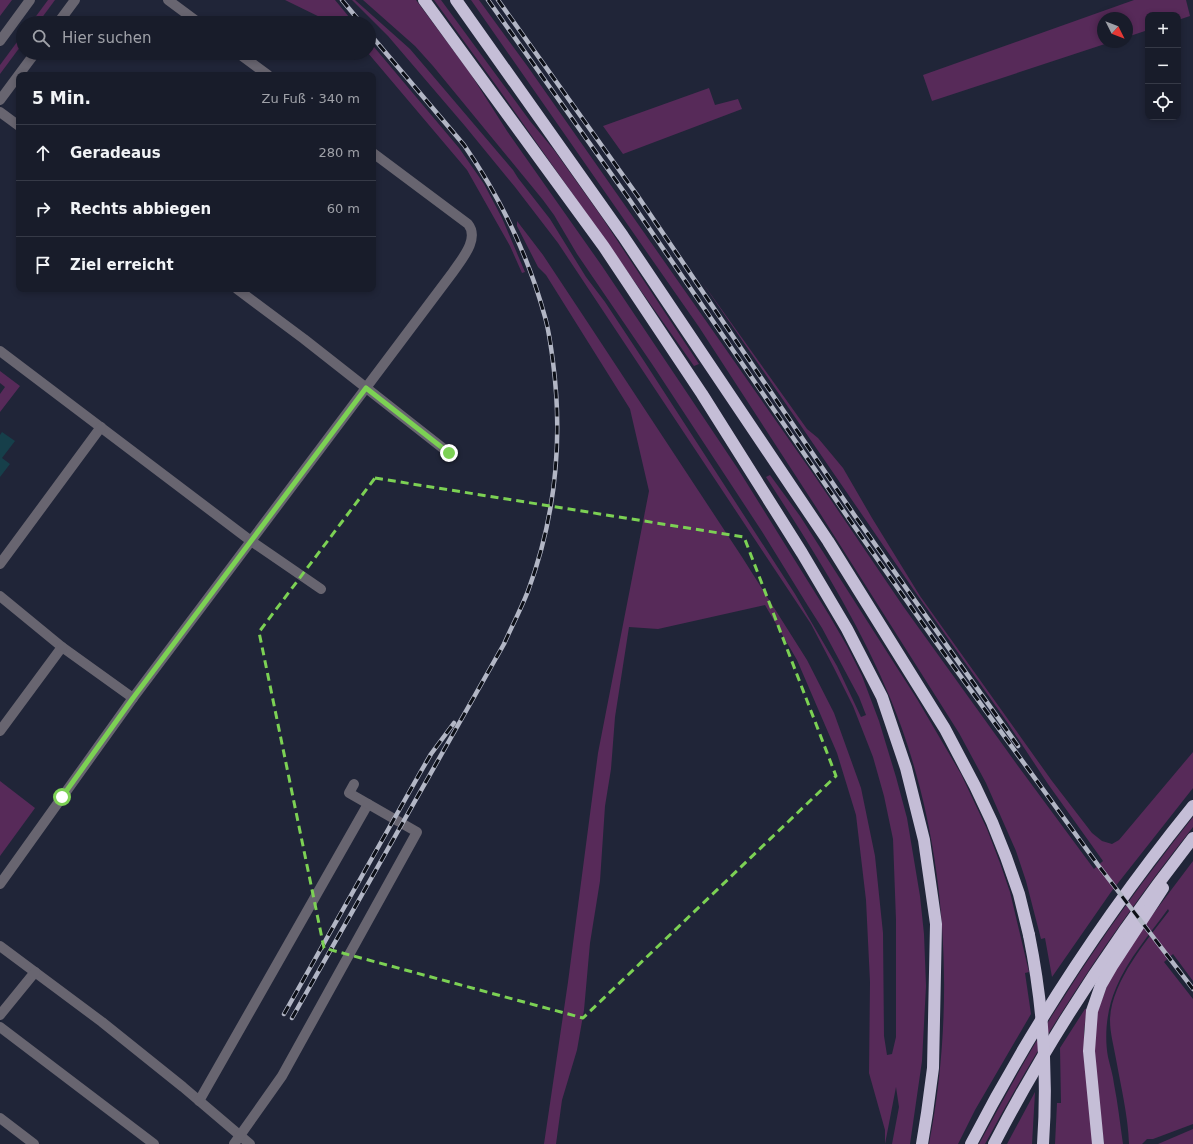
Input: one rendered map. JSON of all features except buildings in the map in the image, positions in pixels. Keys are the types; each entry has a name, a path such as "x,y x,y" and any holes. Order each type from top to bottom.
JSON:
{"highway":[{"path":"424,0 604,247 698,387 848,629 882,697 906,768 924,840 936,924 933,1068 922,1144"},
{"path":"456,0 623,236 815,521 945,729 975,786 995,829 1016,886 1029,935 1037,975 1044,1035 1046,1090 1043,1144"},
{"path":"971,1144 1009,1072 1079,960 1109,915 1193,806"},
{"path":"994,1144 1031,1076 1064,1021 1122,933 1193,838"},
{"path":"1098,1144 1089,1051 1092,1011 1101,985 1161,893 1176,860"}],"street":[{"path":"18,16 30,0"},
{"path":"63,16 75,0"},
{"path":"168,0 190,16"},
{"path":"0,40 16,19"},
{"path":"21,72 31,60"},
{"path":"248,60 264,72"},
{"path":"0,100 16,79"},
{"path":"0,112 16,124"},
{"path":"0,884 133,698 453,272 470,245 472,234 468,224 376,155"},
{"path":"241,292 304,339 449,453"},
{"path":"0,351 251,541 321,589"},
{"path":"0,564 100,427"},
{"path":"0,596 62,647 133,698"},
{"path":"0,731 62,647"},
{"path":"234,1144 282,1076 417,832 349,793 354,784"},
{"path":"199,1101 368,804"},
{"path":"0,946 102,1022 250,1144"},
{"path":"0,1016 35,972"},
{"path":"0,1027 154,1144"},
{"path":"0,1118 34,1144"}],"highlighted area":[{"path":"375,478 744,537 836,776 583,1018 324,948 259,632"}],"shaded area":[{"path":"0,0 12,0 0,16"},
{"path":"48,0 55,0 43,16 36,16"},
{"path":"285,0 335,0 348,16 318,16"},
{"path":"352,0 355,0 373,16 368,16"},
{"path":"363,0 416,0 470,73 507,131 602,266 738,469 829,615 862,676 879,721 907,818 920,896 924,934 926,986 922,1061 910,1144 892,1144 899,1107 896,1087 885,1144 885,1130 869,1073 870,982 866,900 856,815 837,753 797,660 765,605 658,629 629,627 615,717 611,769 605,806 600,881 590,943 584,1010 577,1050 562,1100 556,1144 544,1144 568,982 598,753 649,491 630,409 546,275 538,267 517,226 517,221 543,255 742,557 807,660 834,713 861,788 875,856 883,933 884,1036 887,1055 892,1054 896,1037 896,920 893,839 884,796 873,757 853,706 811,624 558,243 465,126 376,24 376,19 410,49 513,170 550,219 586,277 605,302 644,361 795,594 837,666 861,717 866,715 859,697 822,628 761,530 652,364 577,254 554,215 433,66 415,46"},
{"path":"434,0 441,0 530,121 554,150 601,216 699,364 694,366 498,88"},
{"path":"471,0 479,0 528,67 816,478 903,606 1094,869 1103,861 1048,784 1007,722 918,596 702,282 807,429 818,438 843,468 920,596 1052,781 1092,833 1102,841 1112,844 1119,840 1193,752 1193,788 1111,892 1052,977 1045,938 1041,939 1026,881 1016,851 986,783 959,733 816,507 699,327"},
{"path":"1134,0 1186,0 1190,16 1181,19 1181,12 1145,12 1145,31 1133,35 1133,12 1100,12"},
{"path":"1097,13 1097,47 932,101 923,75"},
{"path":"16,43 16,52 0,74 0,65"},
{"path":"376,49 459,148 484,184 502,218 525,272 522,273 510,246 467,170 374,60 376,60"},
{"path":"709,88 715,105 738,99 742,109 623,154 603,126"},
{"path":"0,371 20,386 0,412 0,394 5,387 0,383"},
{"path":"770,475 800,516 917,699 961,774 987,829 1010,892 1029,972 1025,973 1031,1014 975,1110 958,1144 929,1144 938,1089 943,1033 944,976 942,919 935,862 924,807 910,752 891,700 864,641 817,558 766,477"},
{"path":"0,781 35,808 0,856"},
{"path":"1193,817 1193,827 1108,942 1056,1021 985,1144 979,1144 1031,1051 1094,951 1159,861"},
{"path":"1193,861 1193,981 1173,954 1164,962 1193,999 1193,1124 1153,1139 1147,1139 1142,1144 1129,1144 1126,1112 1111,1030 1110,1020 1112,1006 1123,976 1141,948 1169,911 1168,909 1139,947 1121,977 1110,1004 1106,1040 1123,1144 1104,1144 1094,1060 1097,1013 1110,978 1141,930"},
{"path":"1085,1009 1087,1009 1084,1030 1084,1057 1094,1144 1055,1144 1057,1103 1061,1103 1060,1048"},
{"path":"1035,1092 1032,1144 1007,1144"},
{"path":"1193,1129 1193,1144 1158,1144"}],"water":[{"path":"2,432 15,441 2,458 10,464 0,477 0,435"}],"railway":[{"path":"342,0 355,16"},
{"path":"488,0 629,199 849,519 935,641 1098,865 1193,989"},
{"path":"498,0 637,195 855,516 1018,746"},
{"path":"292,1018 504,644 528,591 545,535 557,449 556,391 551,345 538,294 512,227 489,185 464,145 376,41"},
{"path":"284,1014 431,754 454,723"}],"route":[{"path":"62,797 133,698 366,388 449,453"}]}
